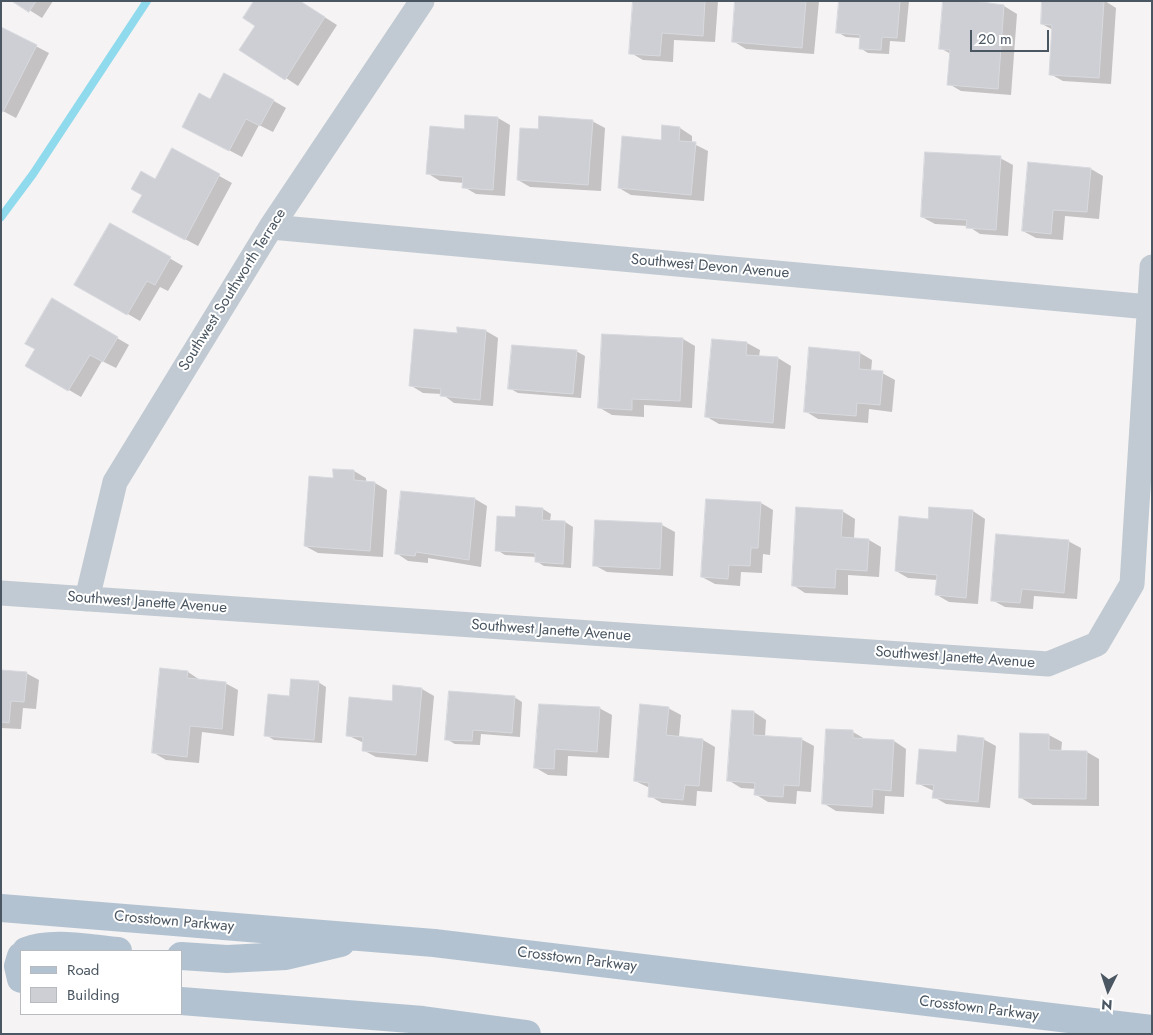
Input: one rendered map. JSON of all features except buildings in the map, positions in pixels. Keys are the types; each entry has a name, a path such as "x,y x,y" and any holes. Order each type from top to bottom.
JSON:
{"main road":[{"name":"Crosstown Parkway","path":"1,908 434,942 1152,1030"},
{"path":"182,956 227,959 286,956 367,937"},
{"path":"30,950 57,947 103,950"},
{"path":"20,959 18,966 20,975"},
{"path":"1,987 20,989"},
{"path":"182,1001 423,1020 527,1034"}],"street":[{"name":"Southwest Southworth Terrace","path":"87,599 115,482 272,227 422,1"},
{"name":"Southwest Devon Avenue","path":"272,227 1149,307"},
{"path":"1149,307 1152,267"},
{"name":"Southwest Janette Avenue","path":"1,592 1048,664 1097,644 1132,584 1149,307"}],"waterway":[{"path":"1,217 33,174 147,1"}]}
